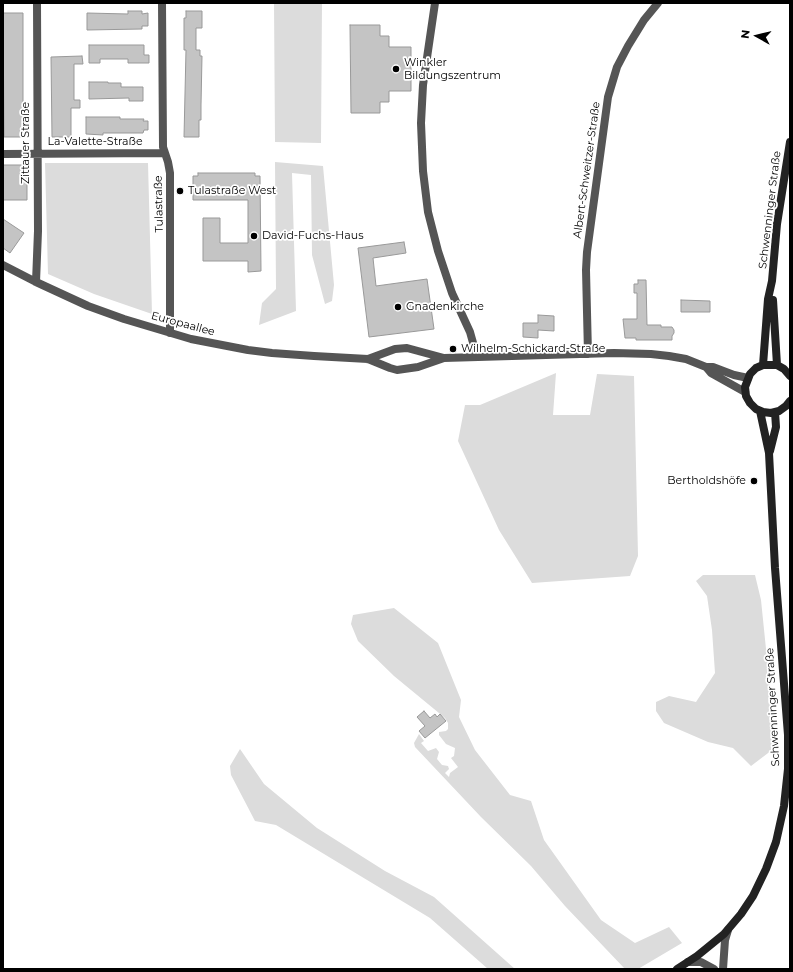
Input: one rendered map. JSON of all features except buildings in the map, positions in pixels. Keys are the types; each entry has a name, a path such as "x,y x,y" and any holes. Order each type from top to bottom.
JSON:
{"main road":[{"name":"Schwenninger Straße","path":"777,365 772,281 777,224 790,142"},
{"name":"Schwenninger Straße","path":"763,365 768,299 772,281"},
{"path":"790,376 784,369 777,365 763,365 756,368 748,378 746,392 750,403 760,411 767,413 776,412 783,409 790,401"},
{"name":"Schwenninger Straße","path":"677,969 724,934 754,896 776,842 784,806 788,769 788,735 775,568 769,453 760,411"},
{"name":"Schwenninger Straße","path":"769,453 776,427 776,412"}],"street":[{"name":"Zittauer Straße","path":"36,282 38,231 37,3"},
{"name":"Tulastraße","path":"162,3 162,106 164,153 168,162 170,173 170,333"},
{"path":"435,3 423,85 421,124 423,171 428,212 438,251 452,293 470,332 477,357 651,354 686,359 704,366 713,367 734,375 748,378"},
{"name":"Albert-Schweitzer-Straße","path":"588,354 587,252 608,97 617,67 628,46 644,20 658,3"},
{"name":"La-Valette-Straße","path":"3,154 164,153"},
{"name":"Europaallee","path":"3,265 88,306 191,340 248,350 368,359 397,370 418,368 444,358"},
{"name":"Europaallee","path":"368,359 395,349 407,348 444,358 477,357"},
{"path":"704,366 711,373 746,392"},
{"path":"723,969 728,930"},
{"path":"688,962 701,962 714,969"}],"shaded area":[{"path":"274,3 322,3 321,143 275,142"},
{"path":"275,162 323,166 334,285 332,301 325,304 312,255 311,175 292,173 296,311 259,325 262,303 276,289"},
{"path":"45,163 148,163 152,314 94,294 48,274"},
{"path":"556,373 553,415 590,415 597,374 634,376 638,556 630,576 532,583 499,530 458,441 465,405 480,405"},
{"path":"703,575 755,575 761,600 776,747 751,766 733,748 708,742 664,723 656,711 656,702 669,696 696,702 715,673 712,630 707,596 696,581"},
{"path":"394,608 438,643 461,700 459,717 475,750 510,795 531,801 544,840 601,920 635,943 669,927 682,943 638,969 625,969 565,906 531,866 481,817 415,747 414,743 419,734 424,741 421,743 428,751 436,748 439,752 437,759 442,765 448,766 449,769 445,773 449,777 450,773 458,767 451,758 454,756 455,748 446,744 439,735 439,732 446,731 448,729 448,723 445,718 394,676 358,641 351,624 353,615"},
{"path":"240,749 264,784 317,828 385,871 434,897 515,969 488,969 430,918 276,825 255,821 231,775 230,766"}],"place":[{"name":"Winkler Bildungszentrum","path":"396,69"},
{"name":"Tulastraße West","path":"180,191"},
{"name":"David-Fuchs-Haus","path":"254,236"},
{"name":"Gnadenkirche","path":"398,307"},
{"name":"Wilhelm-Schickard-Straße","path":"453,349"},
{"name":"Bertholdshöfe","path":"754,481"}]}
